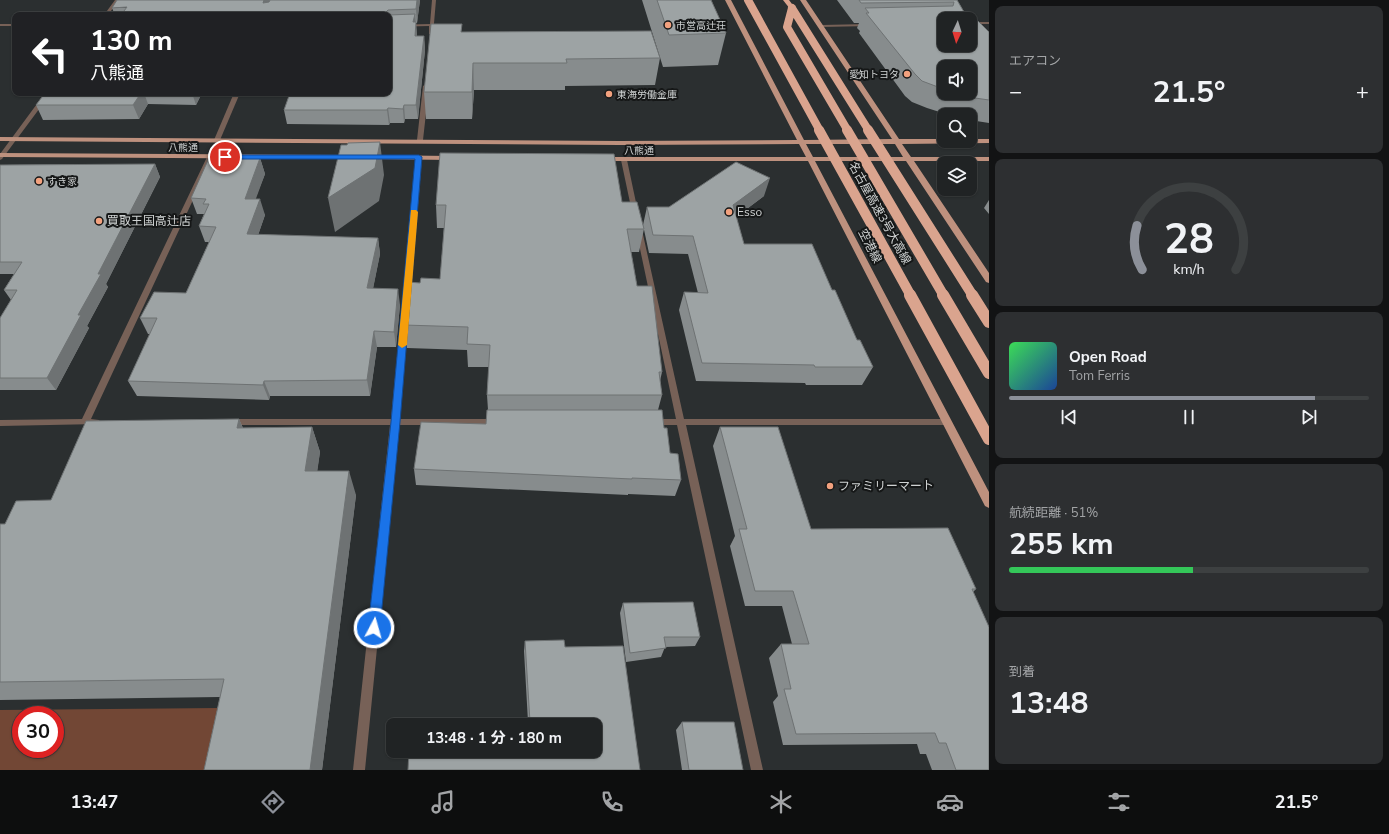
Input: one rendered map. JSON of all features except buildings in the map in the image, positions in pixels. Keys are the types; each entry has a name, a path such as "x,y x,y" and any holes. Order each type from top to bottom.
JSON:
{"highway":[{"name":"名古屋高速3号大高線","path":"748,0 989,439"},
{"path":"786,0 989,322"},
{"path":"792,8 787,27 989,373"}],"main road":[{"name":"空港線","path":"728,0 989,503"},
{"path":"803,0 989,280"},
{"name":"八熊通","path":"0,139 803,143 989,142"},
{"name":"八熊通","path":"1,156 458,158"},
{"name":"八熊通","path":"592,159 989,159"}],"street":[{"path":"108,12 117,0"},
{"path":"430,41 434,0"},
{"path":"977,23 989,24"},
{"path":"0,25 12,25"},
{"path":"392,26 432,25"},
{"path":"821,26 875,25"},
{"path":"420,140 426,79"},
{"path":"1,156 46,96"},
{"path":"217,140 236,96"},
{"path":"85,422 210,157"},
{"path":"360,770 396,422 419,157"},
{"path":"624,160 757,770"},
{"path":"0,423 109,422"},
{"path":"220,422 507,422"},
{"path":"642,422 947,422"}],"shaded area":[{"path":"219,708 204,770 0,770 0,710 12,710 12,758 64,758 64,709"}],"slow traffic":[{"path":"402,345 414,212"}],"place":[{"name":"市営高辻荘","path":"668,25"},
{"name":"愛知トヨタ","path":"907,74"},
{"name":"東海労働金庫","path":"609,94"},
{"name":"すき家","path":"39,181"},
{"name":"Esso","path":"729,212"},
{"name":"買取王国高辻店","path":"99,221"},
{"name":"ファミリーマート","path":"830,486"}],"route":[{"path":"225,157 419,157 396,422 374,628"}]}
